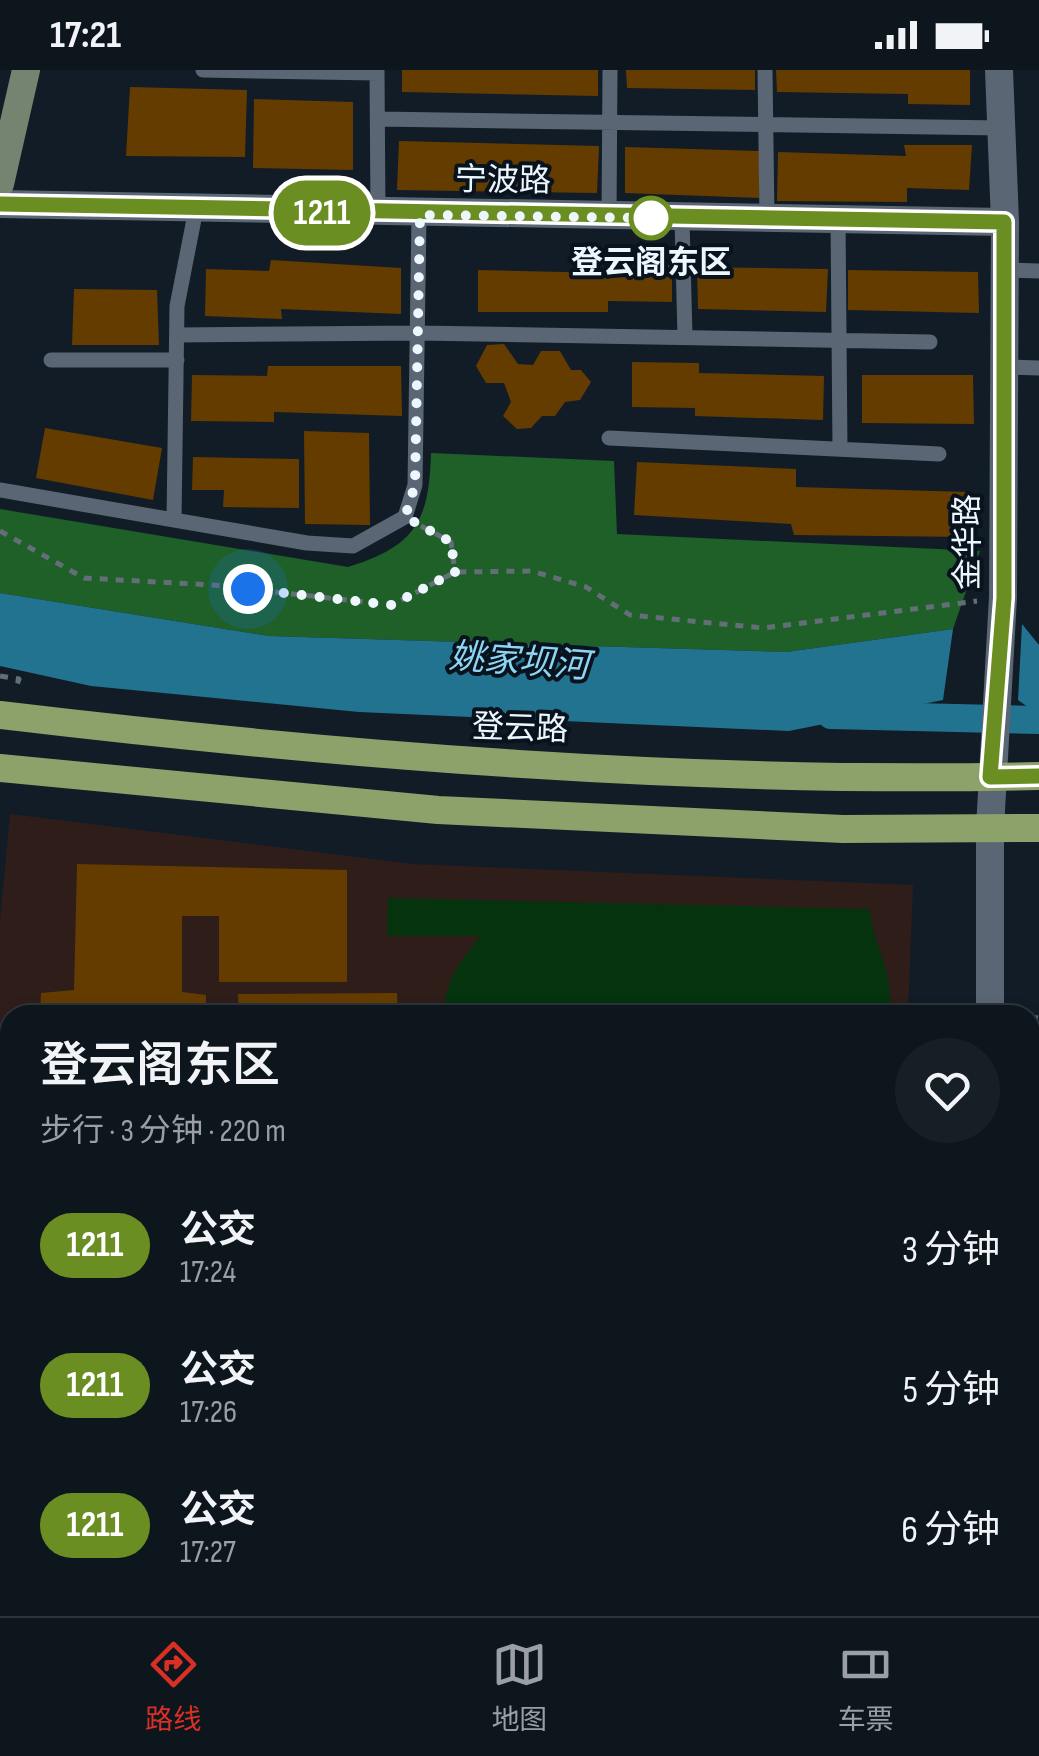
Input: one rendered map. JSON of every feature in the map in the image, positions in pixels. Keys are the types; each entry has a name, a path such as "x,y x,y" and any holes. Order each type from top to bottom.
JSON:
{"main road":[{"path":"0,184 26,70"},
{"name":"登云路","path":"0,715 456,761 847,778 1039,776"},
{"path":"0,768 438,810 843,829 1039,828"}],"street":[{"name":"金华路","path":"990,1005 990,777 1004,598 1004,222 999,70"},
{"name":"宁波路","path":"0,204 420,215 1004,222"}],"lane":[{"path":"204,70 377,71 378,214"},
{"path":"609,217 610,70"},
{"path":"765,70 766,219"},
{"path":"378,119 1001,128"},
{"path":"174,520 177,306 196,209"},
{"path":"0,490 307,543 353,546 405,517 415,485 420,215"},
{"path":"682,218 685,337"},
{"path":"838,220 836,340 840,449"},
{"path":"1004,270 1039,271"},
{"path":"176,335 418,333 930,342"},
{"path":"52,360 176,360"},
{"path":"1004,367 1039,368"},
{"path":"608,438 939,454"}],"path":[{"path":"405,517 451,542 455,572"},
{"path":"0,531 84,578 213,585 392,605 455,572 532,571 586,587 630,616 763,628 1004,598"}],"shaded area":[{"path":"10,814 412,864 913,885 908,1005 0,1005 0,921"}],"green space":[{"path":"431,453 614,461 617,534 980,551 953,629 786,652 269,636 0,593 0,509 348,567 389,550 414,528 427,497"},
{"path":"388,898 870,909 887,974 890,1005 445,1005 450,982 480,936 387,936"}],"water":[{"path":"0,593 269,636 786,652 953,629 943,700 789,731 359,712 91,686 0,666"},
{"path":"1022,624 1039,645 1039,715 1018,700"}],"building":[{"path":"402,70 598,70 598,96 402,92"},
{"path":"626,70 755,70 755,90 627,88"},
{"path":"776,70 970,70 970,105 908,104 908,94 777,92"},
{"path":"130,87 247,90 245,157 126,156"},
{"path":"254,99 353,102 353,170 253,168"},
{"path":"399,141 599,146 597,193 397,190"},
{"path":"904,145 972,145 969,190 907,188 907,202 777,201 778,152 906,156"},
{"path":"625,147 759,151 759,198 625,193"},
{"path":"271,260 401,268 401,314 281,309 282,319 205,316 206,269 269,271"},
{"path":"606,264 672,265 672,302 608,301 608,312 478,312 478,270 607,273"},
{"path":"697,267 828,269 826,312 698,309"},
{"path":"848,270 978,272 979,313 848,310"},
{"path":"74,289 157,290 159,345 72,345"},
{"path":"504,344 518,364 533,365 541,351 560,351 571,370 581,370 591,382 580,400 565,402 555,416 542,416 531,428 517,429 503,416 511,402 504,383 486,383 476,366 487,345"},
{"path":"632,362 699,363 699,373 824,376 823,420 695,416 695,408 632,407"},
{"path":"268,366 401,366 402,416 274,412 274,422 191,421 192,375 267,376"},
{"path":"862,375 973,375 974,424 862,423"},
{"path":"45,428 162,448 153,500 36,478"},
{"path":"304,431 369,433 370,525 305,524"},
{"path":"193,457 299,459 299,508 223,507 224,490 192,490"},
{"path":"637,462 796,469 796,487 968,492 968,537 794,535 791,524 634,515"},
{"path":"77,864 347,870 347,982 219,982 219,916 182,916 182,992 206,995 206,1005 40,1005 41,993 74,990"},
{"path":"397,993 398,1005 239,1005 238,994"}],"waterway":[{"name":"姚家坝河","path":"831,715 1039,720"}],"bus line":[{"name":"1211","path":"0,204 420,215 1004,222 1004,598 990,777 1039,776"}],"place":[{"name":"登云阁东区","path":"651,218"}],"route":[{"path":"248,589 392,605 455,572 451,542 405,517 415,485 420,215 651,218"}]}
